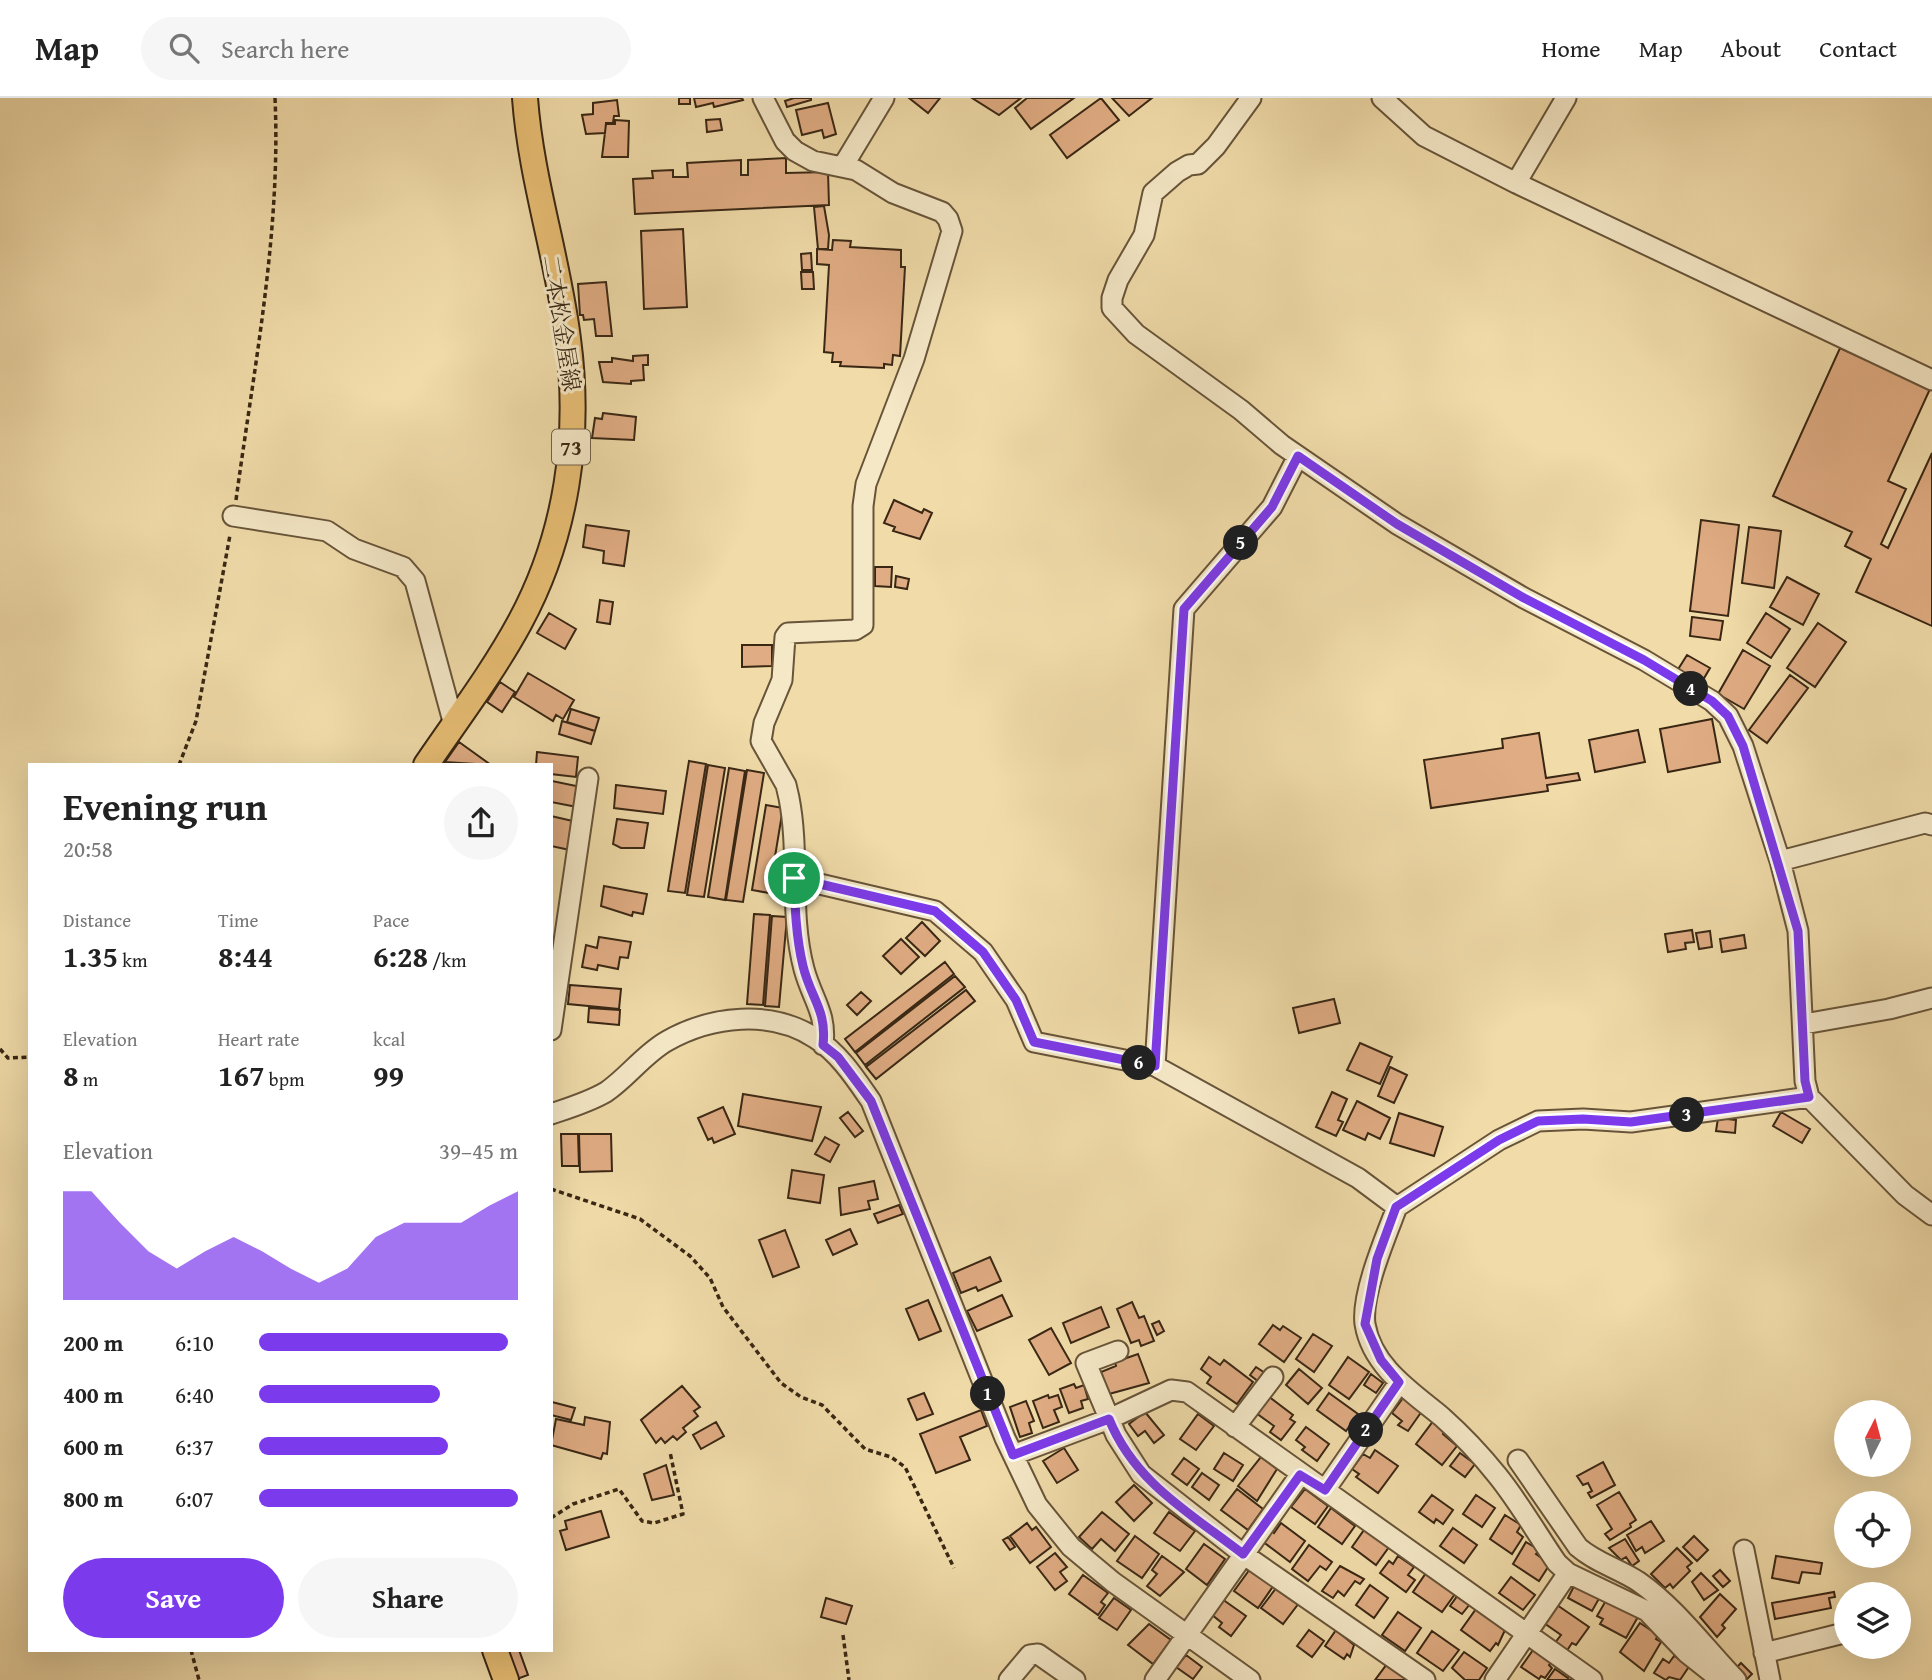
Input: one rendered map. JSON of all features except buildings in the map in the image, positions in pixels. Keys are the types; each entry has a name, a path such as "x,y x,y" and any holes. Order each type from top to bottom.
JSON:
{"main road":[{"name":"二本松金屋線","path":"427,763 519,623 546,566 564,506 575,413 568,338 528,133 525,98"},
{"path":"496,1652 506,1680"}],"street":[{"path":"762,98 785,141 795,151 813,161 856,170 893,193 942,212 952,231 914,359 866,484 863,506 863,625 855,630 793,631 785,637 782,680 764,723 761,741 786,785 792,814 800,952 810,989 823,1013 823,1045"},
{"path":"843,166 884,98"},
{"path":"1251,98 1216,146 1198,164 1177,172 1153,193 1144,235 1118,279 1112,308 1136,334 1298,456 1397,524 1712,701 1728,716 1743,746 1780,862 1798,931 1805,1081 1809,1097 1905,1195 1932,1214"},
{"path":"1382,98 1424,136 1516,183 1932,380"},
{"path":"1516,183 1566,98"},
{"path":"1155,1066 1184,609 1272,507 1298,456"},
{"path":"233,516 327,531 354,549 403,567 415,581 454,725"},
{"path":"553,1016 588,778"},
{"path":"1780,862 1925,823 1932,825"},
{"path":"794,878 935,911 983,952 1016,1000 1034,1042 1155,1066 1358,1178 1396,1207"},
{"path":"1804,1024 1889,1009 1932,998"},
{"path":"553,1113 605,1092 665,1042 712,1022 761,1020 799,1029 838,1057 871,1101 1013,1455 1037,1505 1071,1547 1250,1680"},
{"path":"1721,1680 1687,1653 1647,1611 1568,1573 1557,1563 1497,1475 1443,1418 1399,1382 1381,1360 1365,1324 1377,1259 1396,1207 1499,1140 1538,1121 1583,1119 1631,1122 1809,1097"},
{"path":"1118,1350 1086,1363 1126,1454 1141,1474 1243,1554 1425,1680"},
{"path":"1235,1427 1273,1377"},
{"path":"1325,1490 1399,1382"},
{"path":"1013,1455 1109,1419 1171,1390 1187,1392 1300,1475 1592,1680"},
{"path":"1518,1460 1578,1547 1589,1556 1638,1581 1660,1599 1736,1680"},
{"path":"1155,1680 1300,1475"},
{"path":"1744,1550 1770,1680"},
{"path":"1496,1680 1568,1573"},
{"path":"1764,1653 1834,1636"},
{"path":"1009,1680 1030,1655 1038,1654 1075,1680"}],"path":[{"path":"180,763 196,721 233,516 273,225 276,172 275,98"},
{"path":"0,1049 8,1058 28,1057"},
{"path":"553,1190 640,1219 690,1256 710,1278 723,1307 781,1383 801,1397 822,1405 865,1450 891,1457 905,1467 954,1568"},
{"path":"553,1517 573,1503 619,1489 642,1521 653,1523 683,1514 670,1451"},
{"path":"843,1635 849,1680"},
{"path":"192,1652 199,1680"}],"route":[{"path":"1298,456 1397,524 1524,598 1644,660 1712,701 1728,716 1743,746 1780,862 1798,931 1805,1081 1809,1097 1631,1122 1583,1119 1538,1121 1499,1140 1396,1207 1377,1259 1366,1307 1365,1324 1381,1360 1399,1382 1325,1490 1300,1475 1243,1554 1141,1474 1126,1454 1109,1419 1013,1455 871,1101 838,1057 823,1045 823,1013 813,996 800,952 794,878 935,911 983,952 1016,1000 1034,1042 1155,1066 1184,609 1272,507 1298,456"}]}
